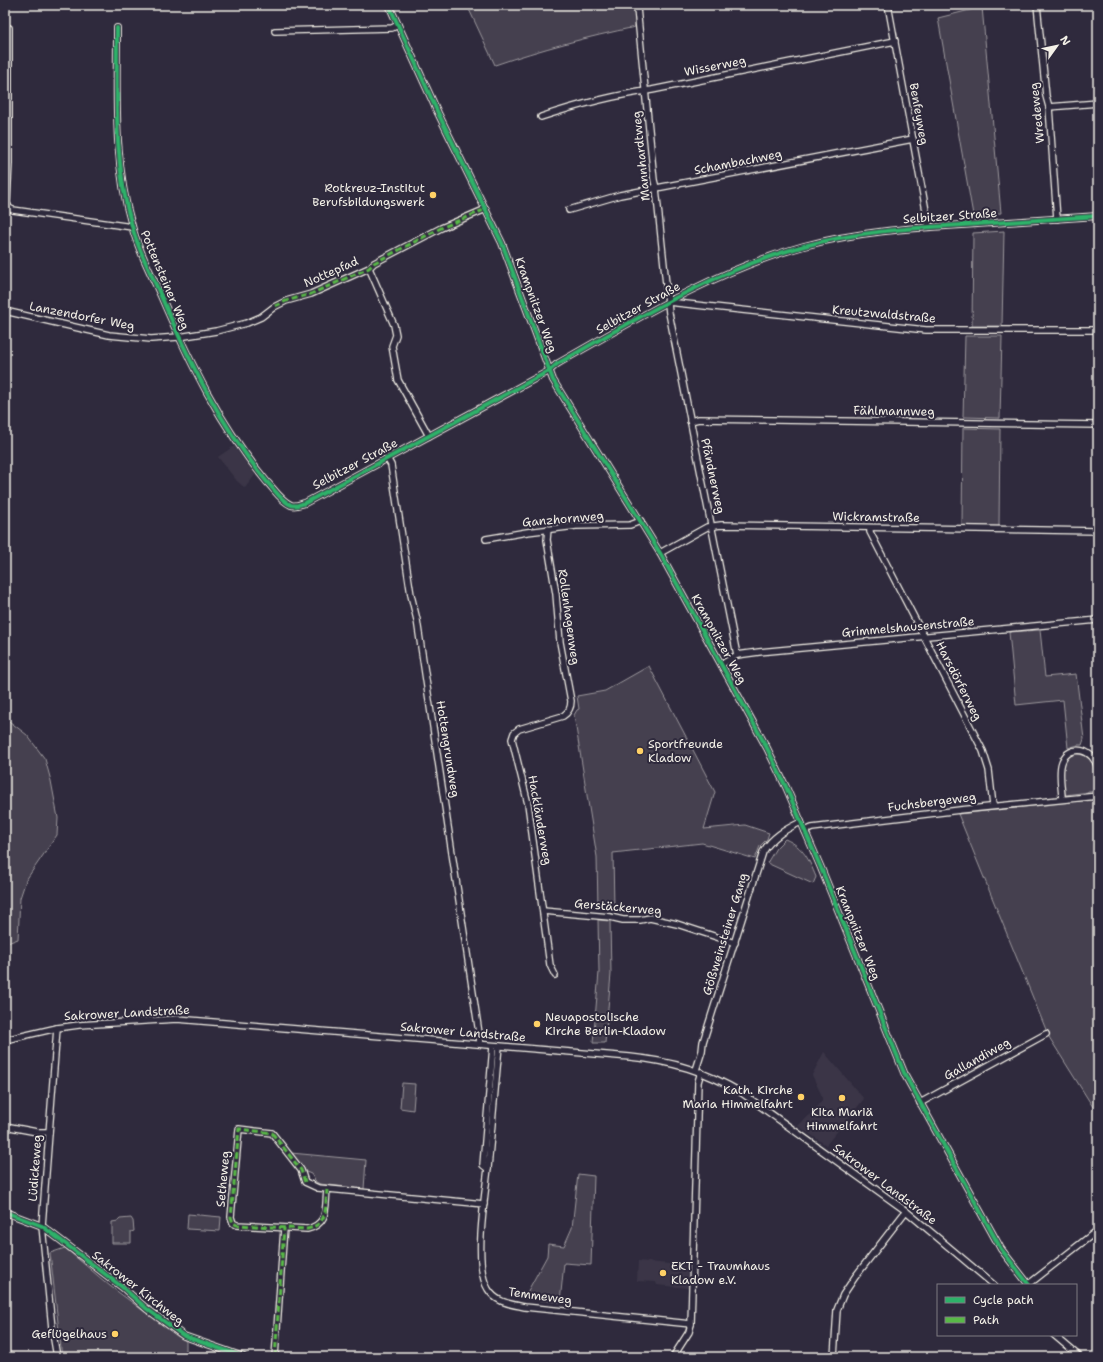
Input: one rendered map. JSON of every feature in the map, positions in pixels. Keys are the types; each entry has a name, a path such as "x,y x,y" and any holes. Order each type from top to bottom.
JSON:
{"street":[{"name":"Krampnitzer Weg","path":"389,5 438,113 502,243 516,277 553,380 660,553 771,755 805,831 893,1049 905,1075 1001,1249 1029,1284"},
{"name":"Benfeyweg","path":"888,5 929,227"},
{"name":"Wredeweg","path":"1038,5 1046,96 1049,107 1057,219"},
{"name":"Mannhardtweg","path":"638,7 654,180 668,302"},
{"path":"275,31 392,28 398,25"},
{"path":"9,28 9,163 7,203 9,208 13,210 132,227"},
{"name":"Pottensteiner Weg","path":"117,28 118,142 121,170 132,227 142,255 202,385 226,426 258,471 279,495 292,506"},
{"name":"Wisserweg","path":"541,117 588,102 895,41"},
{"path":"1049,107 1098,103"},
{"name":"Schambachweg","path":"569,210 620,195 913,139"},
{"name":"Nottepfad","path":"179,337 216,331 247,323 261,317 274,307 286,301 311,294 369,268 374,263 429,234 486,209"},
{"name":"Selbitzer Straße","path":"292,506 305,503 549,371 562,361 668,302 723,275 762,260 804,246 836,238 869,233 929,227 1098,216"},
{"path":"369,268 394,325 396,335 392,346 398,380 429,436"},
{"name":"Kreutzwaldstraße","path":"668,302 926,330 1098,330"},
{"name":"Pfändnerweg","path":"668,302 737,655"},
{"name":"Lanzendorfer Weg","path":"5,311 109,335 150,339 179,337"},
{"name":"Fählmannweg","path":"690,420 1098,425"},
{"name":"Hottengrundweg","path":"387,458 391,465 411,595 417,620 452,847 480,1044"},
{"name":"Ganzhornweg","path":"486,539 576,526 630,525 641,521"},
{"name":"Wickramstraße","path":"660,553 707,527 712,526 1098,531"},
{"name":"Harsdörferweg","path":"870,528 870,532 983,751 989,770 993,806"},
{"name":"Rollenhagenweg","path":"548,530 547,540 556,594 559,631 571,707"},
{"name":"Grimmelshausenstraße","path":"722,664 737,655 1098,620"},
{"name":"Hackländerweg","path":"555,975 550,965 544,911 528,804 512,735 519,729 563,716 571,707"},
{"path":"1062,799 1060,768 1065,756 1076,751 1089,753 1097,763 1098,770"},
{"name":"Fuchsbergeweg","path":"805,831 812,828 993,806 1098,796"},
{"name":"Gößweinsteiner Gang","path":"673,1357 689,1332 691,1324 698,1071 724,974 763,852 772,840 783,831 801,822"},
{"name":"Gerstäckerweg","path":"544,911 610,917 623,920 640,920 650,918 677,924 735,943"},
{"name":"Sakrower Landstraße","path":"5,1040 57,1028 79,1025 134,1021 194,1020 650,1059 673,1063 698,1071 729,1085 742,1093 906,1211 993,1284"},
{"name":"Lüdickeweg","path":"57,1028 42,1226 52,1328 57,1357"},
{"name":"Gallandiweg","path":"920,1103 1046,1034"},
{"name":"Temmeweg","path":"496,1046 481,1249 482,1273 488,1289 498,1300 525,1307 691,1324"},
{"path":"5,1126 37,1132 49,1132"},
{"name":"Setheweg","path":"326,1190 325,1214 323,1220 314,1228 307,1229 237,1225 232,1222 231,1217 239,1129 272,1133 301,1170 305,1182 318,1188 326,1190 484,1204"},
{"path":"834,1357 836,1310 843,1295 906,1211"},
{"name":"Sakrower Kirchweg","path":"5,1212 42,1226 178,1332 195,1341 244,1357"},
{"path":"275,1357 284,1228"},
{"path":"1029,1284 1098,1230"},
{"path":"1058,1336 1079,1357"}],"shaded area":[{"path":"467,5 636,5 635,27 565,44 495,65"},
{"path":"982,7 1001,213 973,215 938,18"},
{"path":"1004,231 1002,326 972,326 973,233"},
{"path":"965,336 1002,336 1000,418 963,417"},
{"path":"963,428 1000,429 999,527 962,526"},
{"path":"234,446 255,475 245,488 237,481 218,457"},
{"path":"1040,630 1045,677 1076,674 1084,739 1082,745 1068,748 1063,700 1016,705 1009,632"},
{"name":"Sportfreunde Kladow","path":"649,666 715,792 704,829 745,825 769,833 767,839 760,846 755,859 702,843 613,853 614,909 598,908 597,857 574,715 579,709 577,696 605,691"},
{"path":"5,718 27,735 45,759 58,818 57,835 26,880 20,898 18,939 5,944"},
{"path":"1075,754 1088,757 1092,761 1097,791 1065,795 1062,777 1063,765 1069,756"},
{"path":"1098,799 1098,1115 1049,1037 958,814"},
{"path":"785,839 797,846 805,855 816,877 813,884 767,863 776,848"},
{"path":"598,920 610,921 611,974 605,1043 593,1043 599,972"},
{"name":"Kita Mariä Himmelfahrt","path":"824,1052 864,1099 826,1145 798,1126 822,1100 822,1096 812,1075"},
{"path":"402,1083 415,1084 413,1110 400,1108"},
{"path":"291,1153 366,1160 364,1189 320,1184 316,1182 311,1174 306,1172"},
{"path":"578,1174 594,1176 591,1265 564,1263 560,1302 524,1298 547,1256 548,1244 564,1246 572,1228"},
{"path":"188,1214 221,1217 220,1231 187,1229"},
{"path":"131,1218 133,1221 134,1231 131,1232 131,1243 112,1243 112,1222 120,1219"},
{"path":"65,1248 110,1286 177,1336 186,1341 186,1357 62,1357 50,1253"},
{"name":"EKT - Traumhaus Kladow e.V.","path":"638,1261 689,1266 688,1288 657,1285 656,1282 637,1281"}],"marked path":[{"path":"275,306 286,301 311,294 369,268 374,263 441,228 486,209"},
{"path":"305,1182 301,1170 272,1133 239,1129 231,1217 233,1223 237,1225 307,1229 314,1227 319,1223 324,1214 326,1208 327,1190"},
{"path":"275,1357 284,1228"}],"cycle path":[{"path":"389,5 438,113 502,243 553,380 660,553 767,748 786,787 821,868 905,1075 1001,1249 1028,1284"},
{"path":"117,28 117,128 119,153 126,202 138,244 183,345 220,416 267,482 284,501 293,506 305,503 549,371 557,364 677,297 739,268 771,256 824,241 883,231 1098,216"},
{"path":"5,1212 42,1226 122,1287 147,1309 184,1336 244,1357"}],"place":[{"name":"Rotkreuz-Institut Berufsbildungswerk","path":"433,195"},
{"name":"Sportfreunde Kladow","path":"640,751"},
{"name":"Neuapostolische Kirche Berlin-Kladow","path":"537,1024"},
{"name":"Kath. Kirche Maria Himmelfahrt","path":"801,1097"},
{"name":"Kita Mariä Himmelfahrt","path":"842,1098"},
{"name":"EKT - Traumhaus Kladow e.V.","path":"663,1273"},
{"name":"Geflügelhaus","path":"115,1334"}]}
